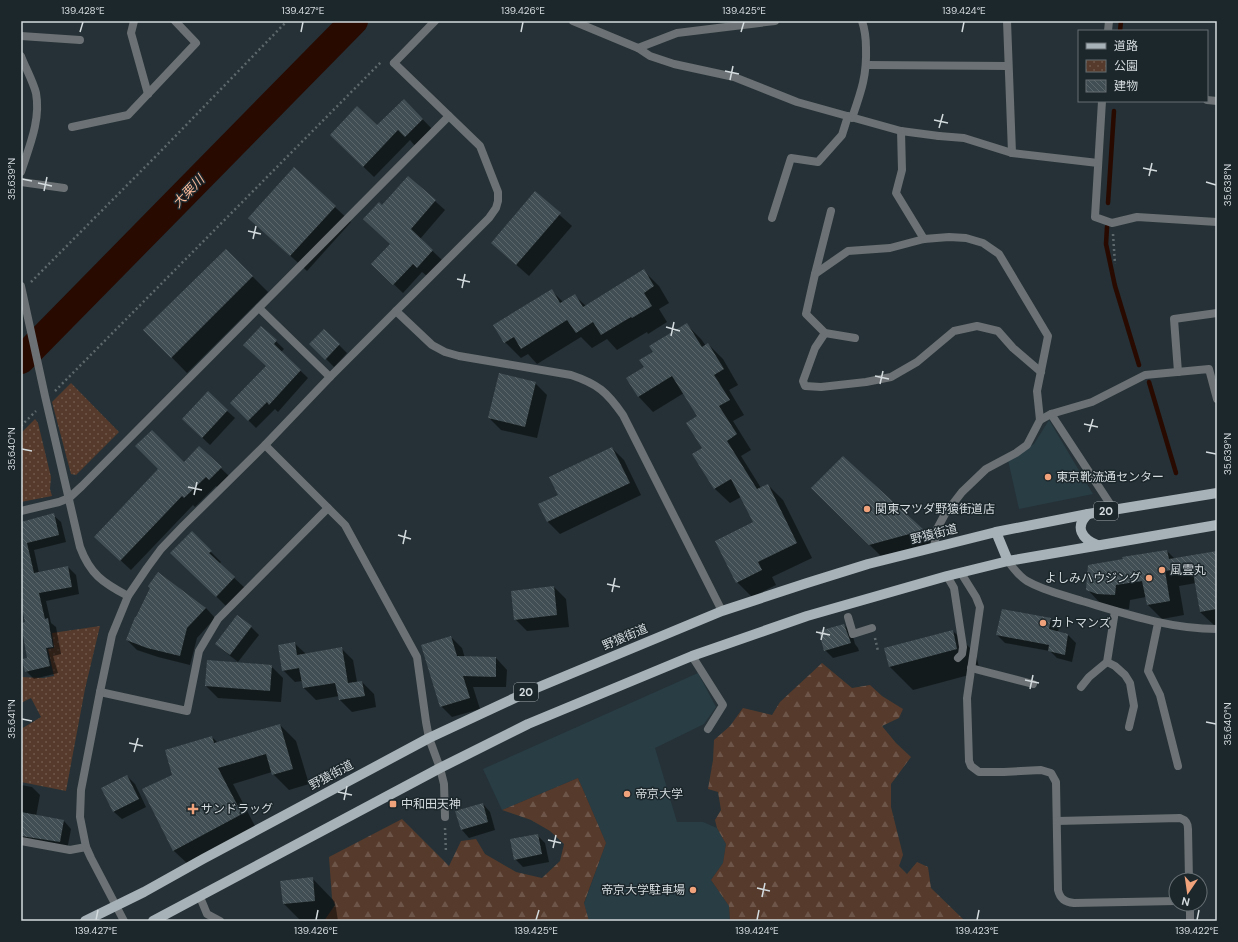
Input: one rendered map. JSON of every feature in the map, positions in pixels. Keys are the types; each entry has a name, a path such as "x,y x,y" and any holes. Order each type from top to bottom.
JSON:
{"main road":[{"name":"野猿街道","path":"85,921 429,738 534,689 722,611 838,574 934,547 996,532 1088,514 1217,493"},
{"path":"1088,514 1083,518 1080,524 1081,532 1085,539 1097,546"},
{"name":"20","path":"153,921 440,768 528,724 692,656 807,616 947,576 1008,561 1217,525"},
{"path":"996,532 1008,561"}],"street":[{"path":"134,21 131,33 148,94"},
{"path":"72,127 128,115 196,43 175,21"},
{"path":"124,921 86,847 80,817 81,790 112,635 128,596 161,549 489,218 496,208 498,192 480,146 394,63 435,21"},
{"path":"573,21 638,48 650,56 674,64 734,77 797,102 901,131 964,138 1012,153 1098,163"},
{"path":"638,48 677,33 744,23 775,21"},
{"path":"772,218 791,158 818,162 842,135 863,85 867,65 865,30 862,21"},
{"path":"1007,21 1012,153"},
{"path":"21,36 80,40"},
{"path":"21,57 36,93 37,114 35,129 21,172"},
{"path":"867,65 1008,66"},
{"path":"1102,102 1095,217 1112,223 1137,217 1217,222"},
{"path":"21,510 59,502 69,498 449,116"},
{"path":"901,131 902,170 896,193 924,238"},
{"path":"21,182 64,188"},
{"path":"831,211 806,314 825,333 855,338"},
{"path":"815,274 848,252 890,248 924,238 966,238 983,243 999,254 1048,336 1037,392 1040,420"},
{"path":"24,286 23,299 48,395 80,547 88,565 97,575 108,585 128,596"},
{"path":"258,308 330,377"},
{"path":"396,311 432,345 445,352 459,356 571,375 587,380 601,389 623,415 722,611"},
{"path":"1178,372 1174,319 1217,313"},
{"path":"825,333 814,348 803,381 804,386 821,387 866,382 891,377 917,362 954,331 977,326 998,331 1013,348 1041,372"},
{"path":"934,547 937,529 945,514 962,492 986,469 1016,453 1027,444 1040,420 1051,414 1092,402 1145,375 1209,369 1217,399"},
{"path":"1051,414 1114,510"},
{"path":"265,445 345,525 417,657 429,738 444,784 445,817"},
{"path":"100,692 187,710 199,651 218,619 328,508"},
{"path":"1008,561 1025,581 1041,588 1158,623 1217,629"},
{"path":"961,573 976,597 980,607 968,685 967,710 969,761 971,766 980,772 1041,770 1051,773 1056,782 1058,890 1059,895 1063,900 1068,903 1168,901"},
{"path":"947,576 954,588 963,647 962,654 958,658"},
{"path":"1081,687 1089,677 1107,662 1115,611"},
{"path":"848,617 853,634 872,628"},
{"path":"1158,623 1148,671 1160,695 1178,766"},
{"path":"692,656 723,705 708,729"},
{"path":"1107,662 1125,674 1130,683 1134,706 1130,726"},
{"path":"971,668 1033,684"},
{"path":"1057,821 1180,818 1188,824 1189,872"},
{"path":"21,841 70,850 86,847"},
{"path":"200,897 205,918 220,921"}],"path":[{"path":"24,286 159,154 287,21"},
{"path":"48,395 386,58"},
{"path":"1112,223 1115,264"},
{"path":"21,426 39,408"},
{"path":"445,829 446,853"}],"shaded area":[{"name":"東京靴流通センター","path":"1049,420 1093,494 1019,509 1008,460 1034,444"},
{"name":"帝京大学","path":"698,673 716,707 704,724 655,748 677,822 703,822 717,828 726,844 723,863 711,880 729,906 730,921 589,921 584,904 606,843 578,778 502,810 483,769"}],"green space":[{"path":"71,383 119,432 76,475 71,474 52,402"},
{"path":"35,419 38,423 51,477 50,489 52,496 21,502 21,433"},
{"path":"100,626 85,689 66,791 21,782 21,729 41,717 31,698 21,703 21,677 43,678 54,676 48,649 54,648 52,633"},
{"path":"822,663 852,688 870,685 882,696 903,709 899,718 882,726 896,743 911,757 891,784 891,807 903,855 899,866 907,874 917,862 928,867 931,888 965,921 730,921 729,906 711,880 723,863 726,844 717,828 715,820 721,810 718,792 708,789 713,760 714,740 730,726 743,708 772,715 780,702"},
{"path":"578,778 606,843 584,903 589,921 324,921 335,905 332,898 329,857 402,819 449,866 461,841 476,839 485,854 516,872 542,878 560,861 564,844 550,831 531,820 502,810"}],"building":[{"path":"404,99 423,119 405,137 398,130 363,167 330,135 357,106 377,125"},
{"path":"294,167 336,206 290,256 248,218"},
{"path":"408,176 436,200 411,229 433,250 417,268 413,264 393,285 371,264 390,244 363,219 379,202 382,205"},
{"path":"535,191 561,213 516,265 491,243"},
{"path":"226,249 253,276 171,358 143,330"},
{"path":"644,269 654,286 644,293 652,306 601,335 593,322 576,333 567,320 521,349 514,337 504,343 493,325 552,289 560,303 575,294 583,307"},
{"path":"687,323 702,347 708,343 724,369 714,375 730,400 719,406 737,434 727,441 757,489 768,484 797,543 758,562 762,570 736,583 715,541 753,522 731,479 714,489 692,454 702,448 686,423 697,416 672,376 638,397 626,378 644,367 639,360 653,352 649,346"},
{"path":"261,326 277,340 274,344 301,370 269,405 267,402 248,421 230,403 266,366 243,345"},
{"path":"324,329 340,344 325,360 309,344"},
{"path":"499,373 536,382 525,427 488,418"},
{"path":"208,391 228,410 202,438 182,419"},
{"path":"152,430 184,462 199,446 222,467 209,480 206,477 184,498 182,496 120,561 94,537 158,469 135,446"},
{"path":"612,447 630,483 547,522 538,504 558,495 549,477"},
{"name":"関東マツダ野猿街道店","path":"843,456 924,530 869,545 811,488"},
{"path":"54,513 59,535 27,543 34,573 68,566 72,587 39,593 45,619 48,618 53,647 46,648 50,666 25,672 22,659 27,658 21,623 25,622 21,604 21,522"},
{"path":"192,531 212,551 209,553 235,577 216,597 170,553"},
{"path":"1167,550 1169,559 1217,551 1217,609 1200,612 1192,567 1165,571 1170,601 1147,605 1142,581 1116,585 1115,595 1097,594 1086,590 1088,565 1123,559 1122,557"},
{"path":"158,572 206,608 187,628 180,656 147,648 126,640 135,617 150,588 148,586"},
{"path":"554,586 557,615 514,620 511,591"},
{"path":"1002,609 1051,618 1049,629 1068,634 1065,655 1048,651 1049,645 996,635"},
{"path":"237,615 252,626 230,655 215,644"},
{"path":"844,624 851,643 824,651 819,631"},
{"path":"953,630 957,649 889,667 884,648"},
{"path":"451,636 457,656 496,657 496,677 463,676 470,698 440,707 421,645"},
{"path":"295,642 297,655 342,647 348,683 362,681 365,696 339,700 335,683 303,688 299,668 282,671 278,645"},
{"path":"207,660 272,665 270,691 205,686"},
{"path":"280,724 293,769 272,775 266,754 218,768 242,814 173,851 142,789 172,775 165,750 212,736 214,743"},
{"path":"127,775 139,799 113,812 101,788"},
{"path":"483,803 488,822 461,830 455,811"},
{"path":"21,812 64,820 60,842 21,836"},
{"path":"538,834 542,854 514,860 510,839"},
{"path":"313,877 315,901 283,904 280,881"}],"waterway":[{"name":"大栗川","path":"21,360 354,21"},
{"path":"1120,30 1121,21"},
{"path":"1108,203 1114,111"},
{"path":"1107,227 1106,244 1115,286 1139,365"},
{"path":"1149,382 1176,473"}],"place":[{"name":"東京靴流通センター","path":"1048,477"},
{"name":"関東マツダ野猿街道店","path":"867,509"},
{"name":"風雲丸","path":"1162,570"},
{"name":"よしみハウジング","path":"1149,578"},
{"name":"カトマンズ","path":"1043,623"},
{"name":"帝京大学","path":"627,794"},
{"name":"中和田天神","path":"393,804"},
{"name":"サンドラッグ","path":"193,809"},
{"name":"帝京大学駐車場","path":"693,890"}]}
